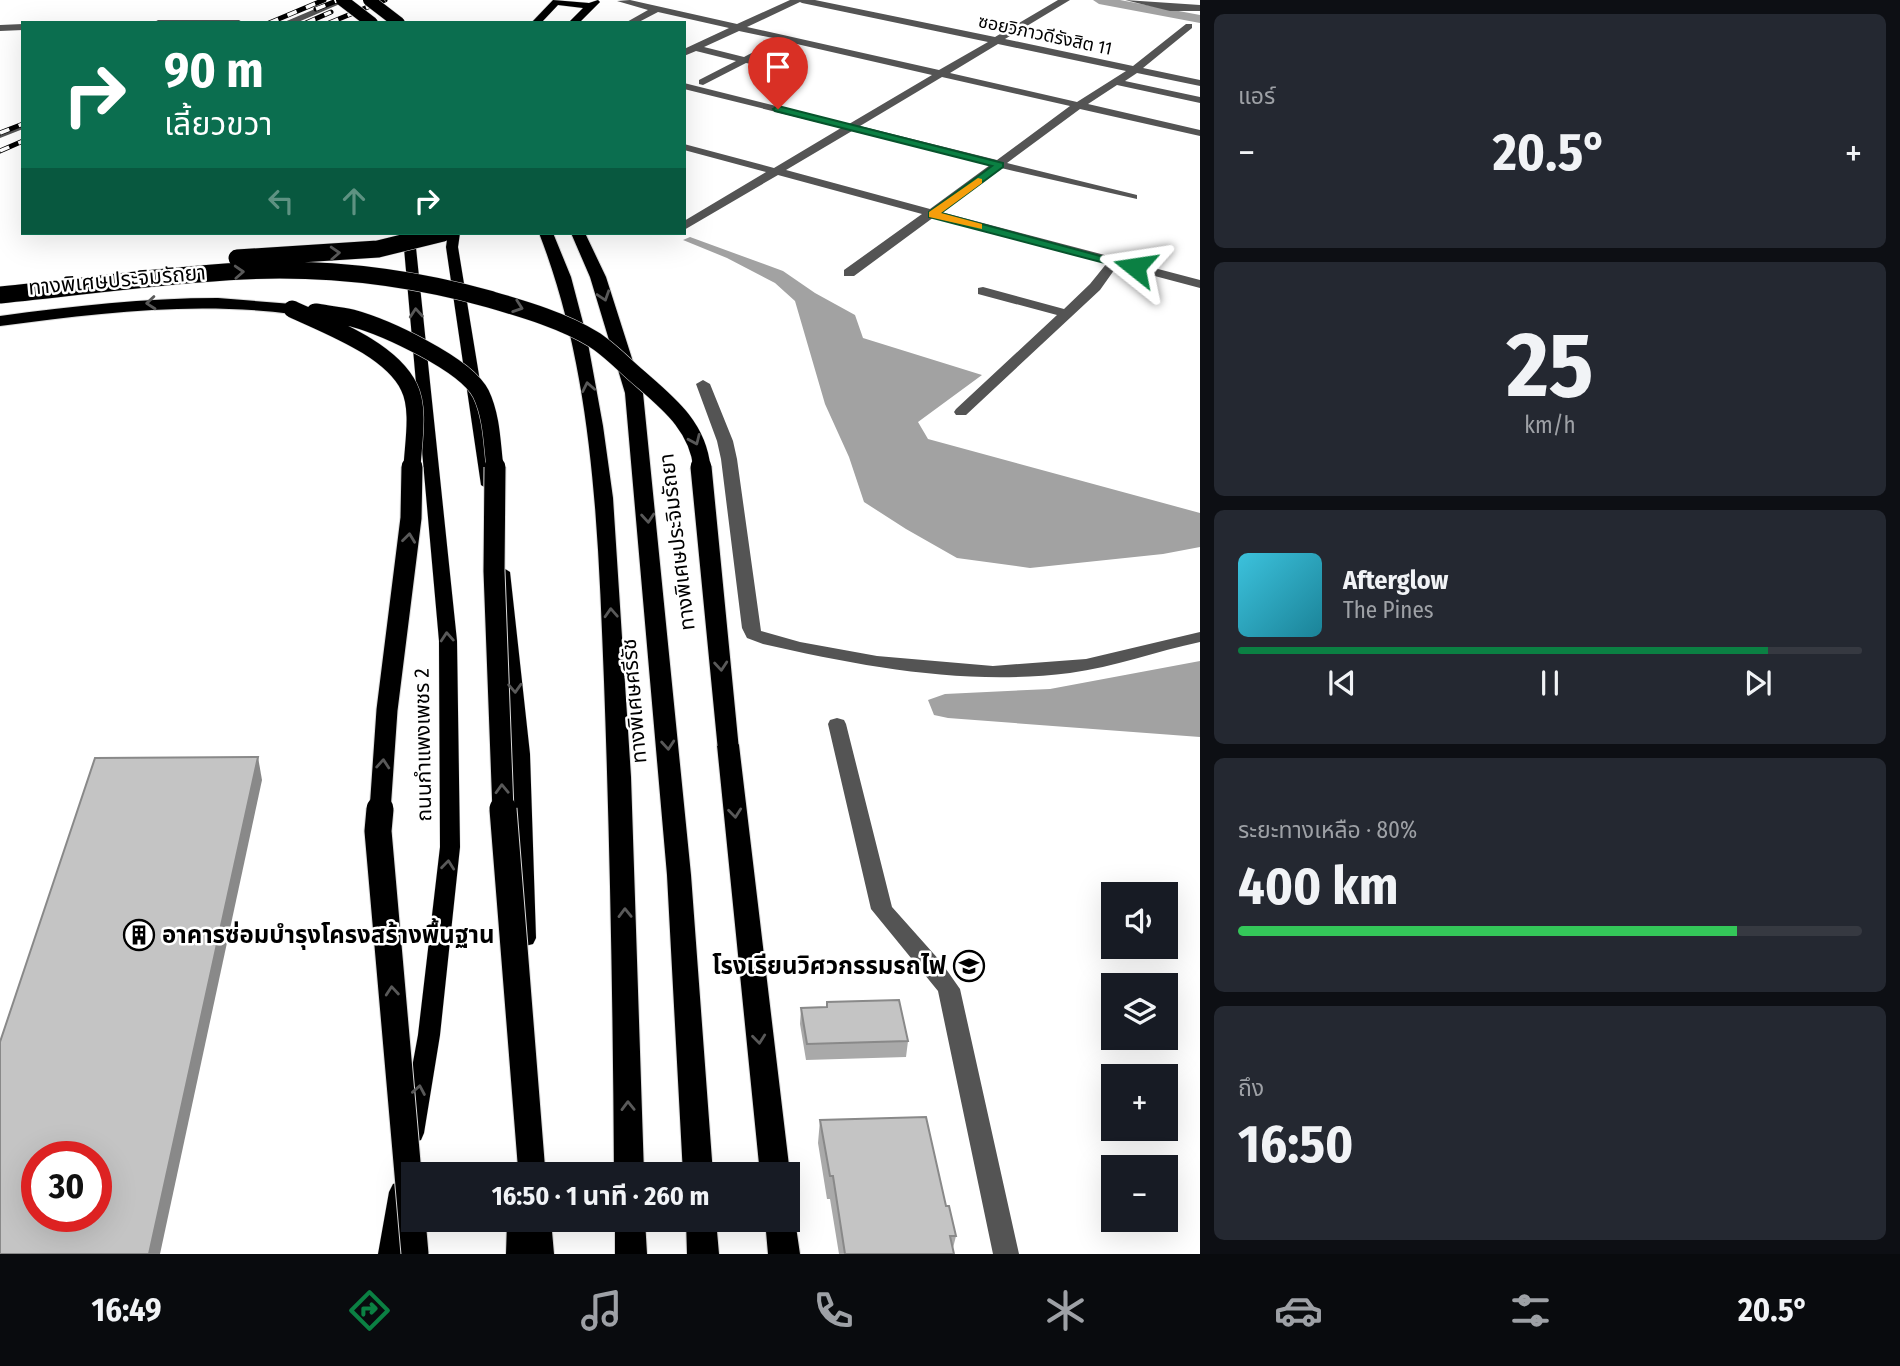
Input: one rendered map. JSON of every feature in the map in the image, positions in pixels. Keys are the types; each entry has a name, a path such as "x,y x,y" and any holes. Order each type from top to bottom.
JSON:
{"highway":[{"path":"343,0 370,21"},
{"path":"369,0 396,21"},
{"path":"0,294 177,264 377,249 436,235"},
{"name":"ทางพิเศษศรีรัช","path":"547,235 557,256 572,305 602,473 624,871 629,1162"},
{"name":"ทางพิเศษศรีรัช","path":"579,235 598,277 634,393 677,849 697,1162"},
{"name":"ทางพิเศษประจิมรัถยา","path":"0,294 243,271 310,271 379,276 452,289 527,310 593,339 641,377 688,425 700,451 727,732 774,1162"},
{"name":"ทางพิเศษประจิมรัถยา","path":"0,321 169,301 256,303 352,318 388,332 458,368 480,392 489,415 496,477 494,571 503,822 532,1162"},
{"path":"292,309 359,341 398,370 410,388 414,411 411,518 387,710 378,831 415,1254"},
{"path":"537,1232 538,1254"},
{"path":"630,1232 631,1254"},
{"path":"702,1232 703,1254"},
{"path":"781,1232 784,1254"}],"main road":[{"path":"538,21 557,1 594,3"},
{"path":"575,21 594,3"},
{"name":"ถนนกำแพงเพชร 2","path":"391,1254 429,1035 450,847 448,641 410,248 413,235"},
{"path":"453,235 452,247 513,645 525,873 522,1162"},
{"path":"519,1254 520,1232"}],"street":[{"path":"292,21 343,0"},
{"path":"625,0 622,1 688,8"},
{"path":"686,52 799,0"},
{"name":"ซอยวิภาวดีรังสิต 11","path":"799,0 1200,83"},
{"path":"686,225 1065,0"},
{"path":"1129,0 1179,8 1200,8"},
{"path":"633,21 655,5"},
{"path":"655,5 784,40 1200,133"},
{"path":"1179,8 1200,15"},
{"path":"849,273 1079,105 1136,69 1189,26"},
{"path":"0,28 21,27"},
{"path":"703,82 784,40"},
{"path":"695,48 773,67"},
{"path":"1117,82 1200,100"},
{"path":"686,86 1133,197"},
{"path":"1,131 21,118"},
{"path":"1,131 21,126"},
{"path":"686,148 1200,284"},
{"path":"961,412 1095,287 1114,262"},
{"path":"983,291 1067,314"},
{"path":"703,384 729,459 753,634 763,639 936,670 981,673 1073,667 1200,637"},
{"path":"837,724 883,909 895,928 949,989 1006,1254"}],"shaded area":[{"path":"690,237 783,271 855,315 863,338 982,375 918,422 928,439 1200,513 1200,547 1163,554 1030,568 957,558 906,529 864,502 849,457 825,404 795,301 775,283 727,258 683,240"},
{"path":"1200,661 1200,737 948,718 934,715 928,700 945,694 1050,689"}],"building":[{"name":"อาคารซ่อมบำรุงโครงสร้างพื้นฐาน","path":"258,757 149,1254 0,1254 0,1042 95,758"},
{"path":"899,1000 908,1041 807,1044 801,1008 827,1007 827,1002"},
{"path":"926,1117 946,1206 949,1206 956,1236 950,1236 954,1254 845,1254 833,1176 830,1176 820,1120"}],"waterway":[{"path":"1099,0 1200,19"}],"railway":[{"path":"274,21 324,0"},
{"path":"316,9 339,0"},
{"path":"334,21 385,0"},
{"path":"311,21 331,12"},
{"path":"0,133 21,125"},
{"path":"0,151 21,142"}],"slow traffic":[{"path":"978,181 932,214 979,226"}],"place":[{"name":"อาคารซ่อมบำรุงโครงสร้างพื้นฐาน","path":"139,935"},
{"name":"โรงเรียนวิศวกรรมรถไฟ","path":"969,966"}],"route":[{"path":"778,109 1000,165 932,214 1135,267"}]}
